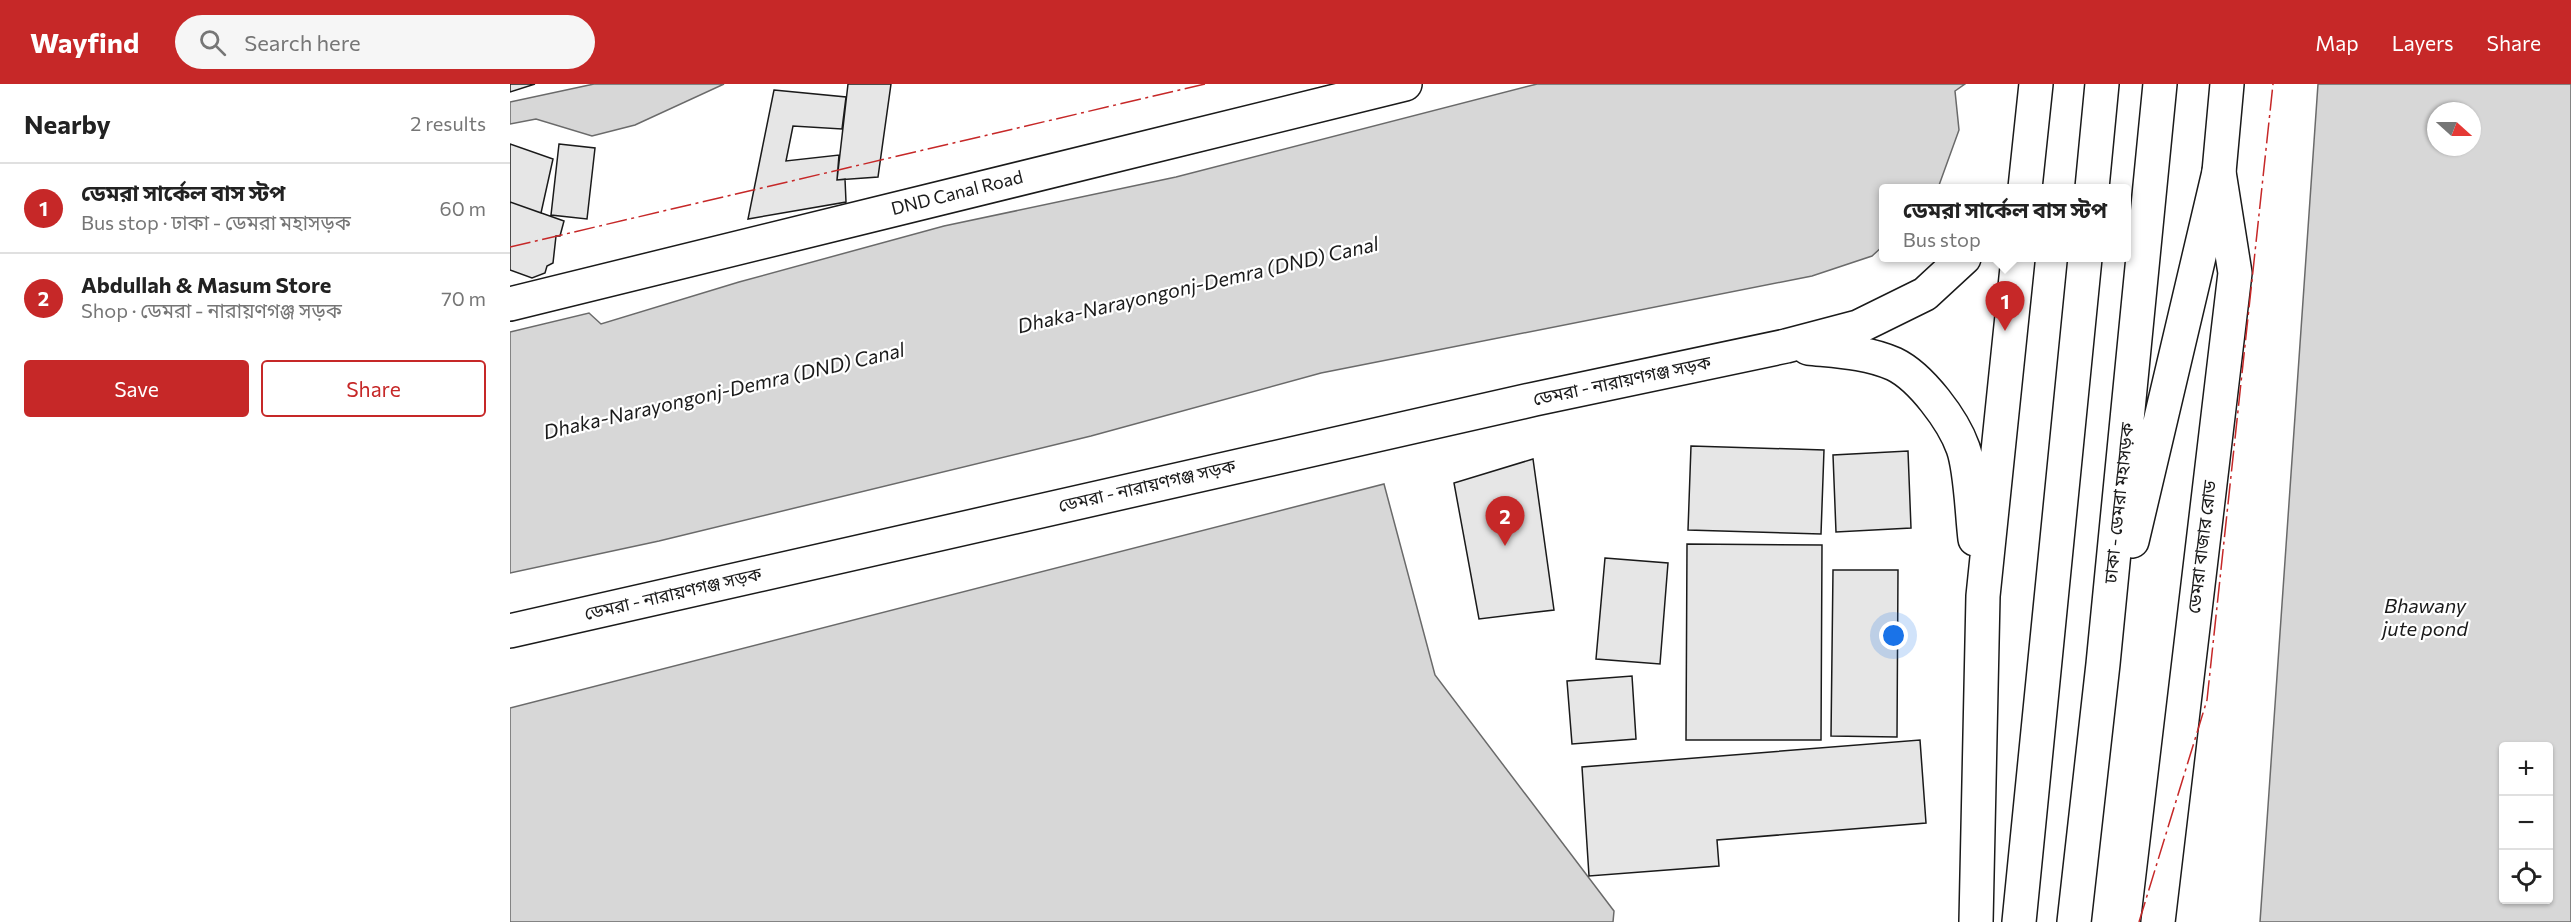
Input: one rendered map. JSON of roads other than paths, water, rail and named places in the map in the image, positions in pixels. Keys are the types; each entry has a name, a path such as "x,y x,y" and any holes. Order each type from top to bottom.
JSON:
{"main road":[{"name":"DND Canal Road","path":"510,304 1405,84"},
{"path":"2026,184 2036,84"},
{"path":"2092,184 2102,84"},
{"name":"ঢাকা - ডেমরা মহাসড়ক","path":"2074,922 2103,664 2160,84"},
{"path":"2103,664 2219,172 2227,84"},
{"path":"2012,184 2030,148"},
{"name":"ডেমরা বাজার রোড","path":"2158,922 2235,273 2219,172"},
{"name":"ডেমরা - নারায়ণগঞ্জ সড়ক","path":"510,631 1535,399 1786,346 1858,327 1925,294 1960,262"},
{"path":"1976,922 1983,596 2018,262"},
{"path":"2019,922 2085,262"},
{"name":"ডেমরা - নারায়ণগঞ্জ সড়ক","path":"1786,346 1857,352 1895,364 1927,390 1953,425 1964,450 1983,596"}],"water":[{"path":"594,84 724,84 635,125 592,136 536,119 510,124 510,102"},
{"name":"Dhaka-Narayongonj-Demra (DND) Canal","path":"1537,84 1965,84 1955,91 1959,130 1939,184 1879,184 1879,250 1872,256 1812,276 1321,373 1091,436 659,541 510,573 510,332 589,313 601,324 739,282 944,226 1176,177"},
{"name":"Bhawany jute pond","path":"2318,84 2571,84 2571,922 2260,922"},
{"path":"1384,484 1435,675 1614,911 1613,922 510,922 510,708"}],"place":[{"name":"ডেমরা সার্কেল বাস স্টপ","path":"2005,331"},
{"name":"Abdullah & Masum Store","path":"1505,546"}]}
